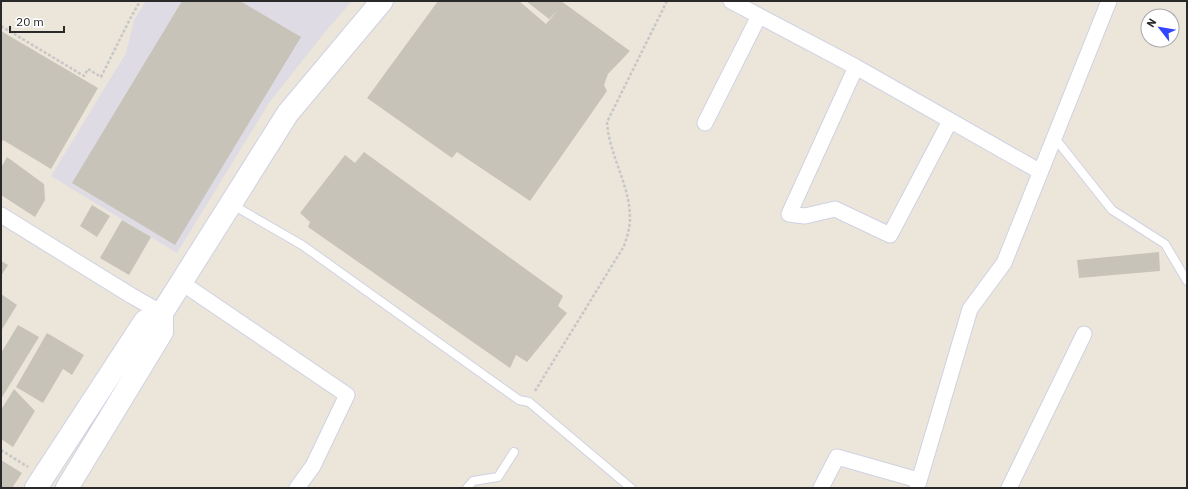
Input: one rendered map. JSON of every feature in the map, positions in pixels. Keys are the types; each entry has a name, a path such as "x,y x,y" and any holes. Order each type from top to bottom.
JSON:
{"street":[{"path":"40,482 145,321 162,313 288,113 382,1"},
{"path":"731,1 856,67 1040,171"},
{"path":"821,488 837,457 918,484 970,309 1004,263 1109,1"},
{"path":"705,123 759,16"},
{"path":"856,67 789,214 805,216 835,209 890,235 950,120"},
{"path":"1,215 162,313"},
{"path":"182,283 347,395 313,466 297,488"},
{"path":"67,488 162,332 162,313"},
{"path":"1009,488 1084,334"}],"lane":[{"path":"1054,137 1112,210 1165,244 1187,281"},
{"path":"230,203 302,245 519,400 529,402 631,488"},
{"path":"467,488 473,481 498,477 514,452"}],"path":[{"path":"1,26 84,76 88,69 101,77 140,1"},
{"path":"529,402 624,246 630,218 626,190 608,133 607,122 667,1"},
{"path":"1,450 40,482"}],"shaded area":[{"path":"146,1 352,1 325,32 269,103 177,253 51,176 126,53 134,20"}],"building":[{"path":"182,1 240,1 301,37 175,245 72,183"},
{"path":"438,1 519,1 546,24 558,10 549,19 526,1 561,1 630,51 608,74 604,85 607,91 530,201 457,152 452,158 367,98"},
{"path":"1,31 98,88 51,169 3,140 1,144"},
{"path":"364,152 563,296 558,306 567,313 527,362 516,355 510,368 308,227 310,222 300,213 345,155 355,163"},
{"path":"7,157 44,184 45,200 35,217 1,195 1,168"},
{"path":"92,205 110,216 97,237 80,226"},
{"path":"122,220 151,237 129,275 100,258"},
{"path":"1159,252 1160,271 1079,278 1077,260"},
{"path":"1,261 8,265 1,276"},
{"path":"1,294 17,305 1,331"},
{"path":"18,325 39,337 1,399 1,353"},
{"path":"47,333 84,355 72,375 63,369 43,403 16,387"},
{"path":"14,389 35,411 13,447 1,439 1,410"},
{"path":"1,460 22,473 12,488 1,488"}]}
